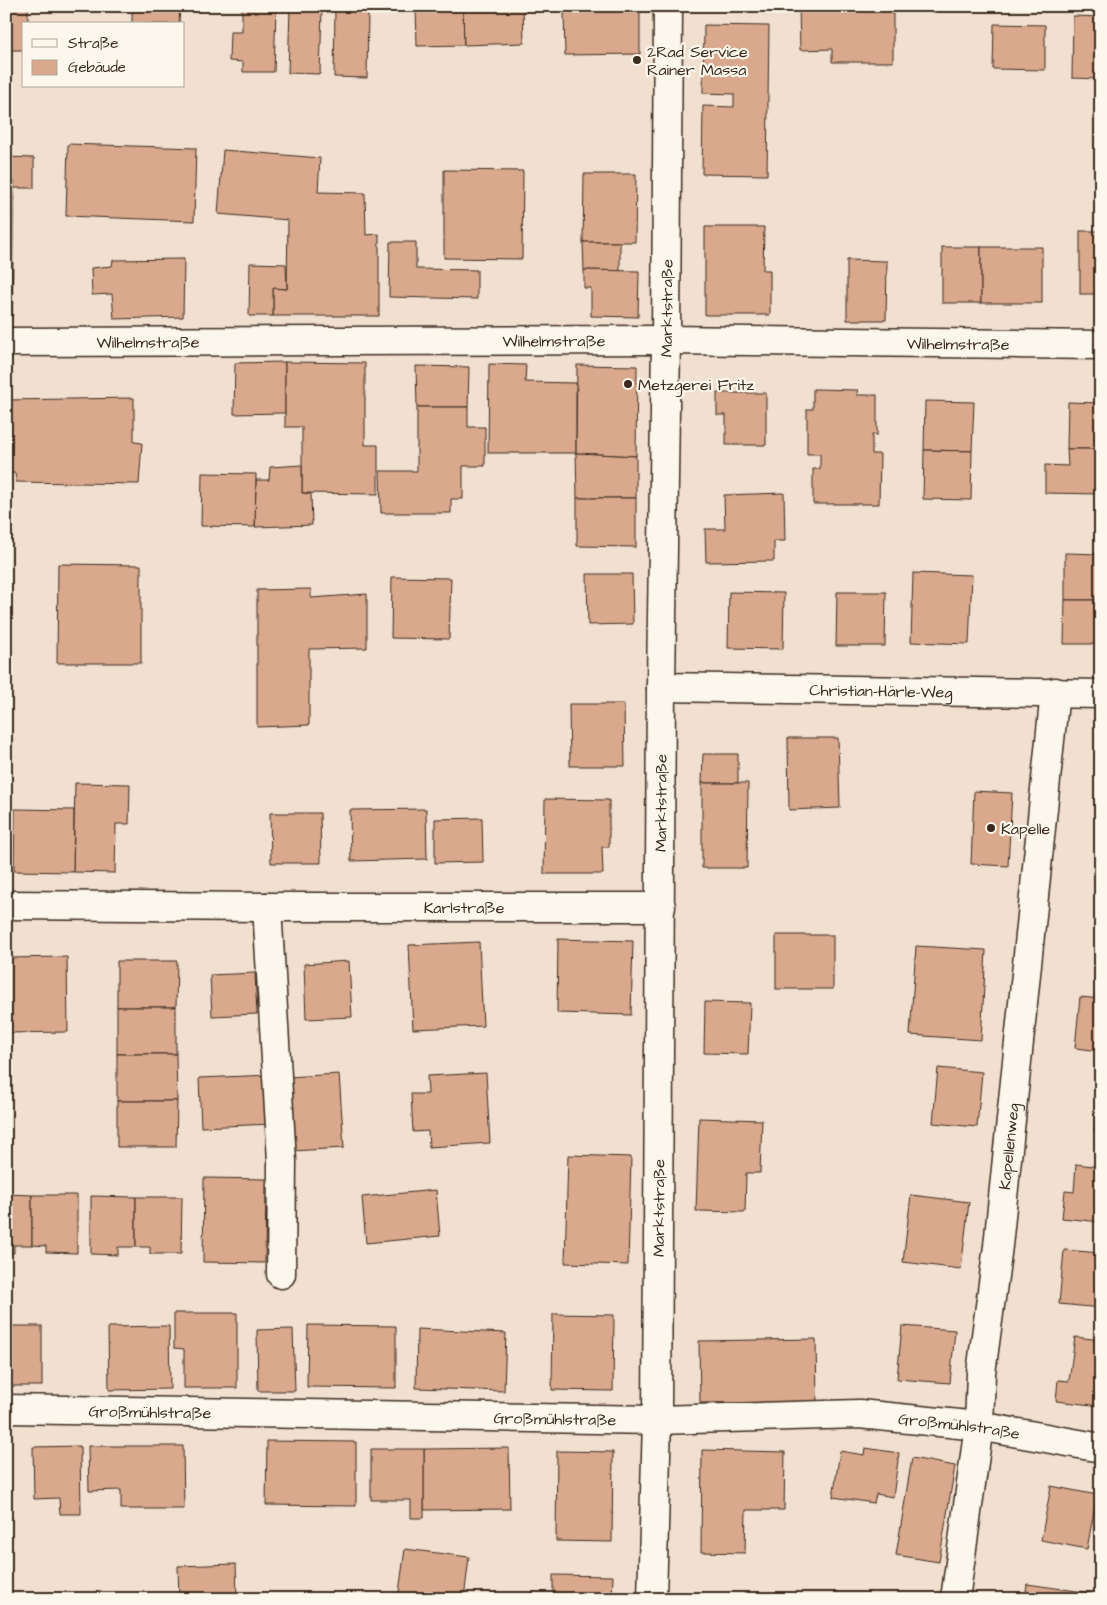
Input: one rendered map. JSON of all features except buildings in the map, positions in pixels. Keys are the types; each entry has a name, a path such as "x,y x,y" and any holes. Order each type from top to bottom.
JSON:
{"street":[{"name":"Marktstraße","path":"652,1599 657,1420 661,686 668,6"},
{"name":"Wilhelmstraße","path":"6,342 666,340 1101,345"},
{"name":"Christian-Härle-Weg","path":"661,686 1101,694"},
{"name":"Kapellenweg","path":"955,1599 979,1426 981,1373 999,1236 1055,692"},
{"name":"Karlstraße","path":"6,905 661,907"},
{"path":"267,907 282,1161 281,1274"},
{"name":"Großmühlstraße","path":"6,1409 657,1420 859,1414 979,1426 1101,1448"}],"place":[{"name":"2Rad Service Rainer Massa","path":"637,60"},
{"name":"Metzgerei Fritz","path":"628,384"},
{"name":"Kapelle","path":"991,828"}]}
